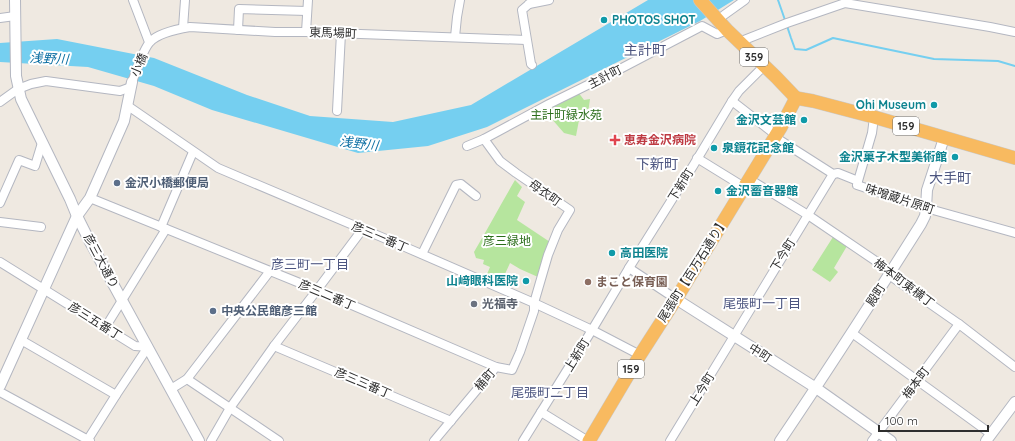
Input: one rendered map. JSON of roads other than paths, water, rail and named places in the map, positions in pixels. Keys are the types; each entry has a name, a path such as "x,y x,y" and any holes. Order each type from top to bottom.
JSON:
{"highway":[{"name":"359","path":"700,0 716,18 722,32 739,42 796,98"},
{"name":"159","path":"796,98 813,100 1015,158"},
{"name":"尾張町【百万石通り】","path":"588,441 747,183 796,98"}],"street":[{"name":"彦三大通り","path":"15,0 16,76 21,99 77,216 199,441"},
{"path":"134,0 148,45"},
{"path":"183,28 185,0"},
{"path":"306,32 308,0"},
{"path":"455,37 460,0"},
{"path":"521,0 529,4"},
{"path":"532,65 526,40 522,10 529,4 549,0"},
{"path":"716,18 724,15 745,0"},
{"path":"739,42 838,3 937,18 1015,32"},
{"path":"238,30 239,9 307,11"},
{"path":"0,18 15,16"},
{"name":"主計町","path":"467,146 484,139 702,26 722,32"},
{"name":"東馬場町","path":"148,45 156,37 190,27 275,32 526,40"},
{"path":"337,111 341,33"},
{"name":"小橋","path":"131,85 148,45"},
{"name":"下新町","path":"629,268 732,101 739,91 764,66"},
{"path":"0,102 18,88 46,81 120,91 131,85"},
{"path":"0,386 77,216 90,198 124,121 131,85"},
{"name":"味噌蔵片原町","path":"732,101 775,136 834,174 838,173 858,181 857,185 926,208 1015,233"},
{"name":"彦三一番丁","path":"128,106 218,168 534,303 592,330 640,355"},
{"path":"858,181 872,133 874,117"},
{"name":"殿町","path":"780,441 852,333 921,224 925,216 927,190 944,138"},
{"name":"母衣町","path":"484,139 500,161 570,210 558,230 548,256 534,303"},
{"path":"0,203 19,160 35,166 42,143"},
{"path":"105,328 163,228 193,152"},
{"name":"梅本町東横丁","path":"697,158 808,215 886,268 889,275 959,324 1015,367"},
{"name":"下今町","path":"734,337 834,174"},
{"path":"422,254 456,185 461,184 476,196"},
{"name":"彦三二番丁","path":"90,198 317,290 496,367"},
{"path":"0,222 41,227"},
{"path":"211,441 230,408 274,346 362,230"},
{"name":"彦三五番丁","path":"0,262 135,346 148,347"},
{"name":"中町","path":"629,268 734,337 816,388 891,441"},
{"name":"上新町","path":"523,441 629,268"},
{"path":"171,389 187,379 270,271"},
{"name":"桶町","path":"434,441 496,367 512,370 520,352 534,311 534,303"},
{"name":"梅本町","path":"872,441 959,324"},
{"path":"852,333 918,381 988,438 1015,402"},
{"name":"上今町","path":"670,441 734,337"},
{"path":"21,340 116,395"},
{"name":"彦三三番丁","path":"274,346 451,421"},
{"path":"0,392 88,440 148,347"},
{"path":"187,379 279,441"},
{"path":"541,412 588,441"}],"water":[{"name":"浅野川","path":"648,0 734,0 700,21 487,127 428,146 358,153 212,110 154,86 88,67 0,62 0,43 57,39 154,58 247,95 310,116 393,122 471,105"}],"waterway":[{"path":"778,0 785,20"},
{"path":"787,26 795,49 806,50 833,38 934,59 998,61 1015,66"}],"place":[{"name":"PHOTOS SHOT","path":"604,20"},
{"name":"Ohi Museum","path":"934,105"},
{"name":"金沢文芸館","path":"804,120"},
{"name":"恵寿金沢病院","path":"615,140"},
{"name":"泉鏡花記念館","path":"714,148"},
{"name":"金沢菓子木型美術館","path":"955,157"},
{"name":"金沢小橋郵便局","path":"117,183"},
{"name":"金沢蓄音器館","path":"718,191"},
{"name":"高田医院","path":"612,253"},
{"name":"山﨑眼科医院","path":"526,281"},
{"name":"まこと保育園","path":"588,282"},
{"name":"光福寺","path":"474,304"},
{"name":"中央公民館彦三館","path":"213,311"}],"district":[{"name":"主計町","path":"645,50"},
{"name":"下新町","path":"657,164"},
{"name":"大手町","path":"950,178"},
{"name":"彦三町一丁目","path":"310,264"},
{"name":"尾張町一丁目","path":"762,303"},
{"name":"尾張町二丁目","path":"550,392"}],"park label":[{"name":"主計町緑水苑","path":"566,115"},
{"name":"彦三緑地","path":"507,241"}]}
